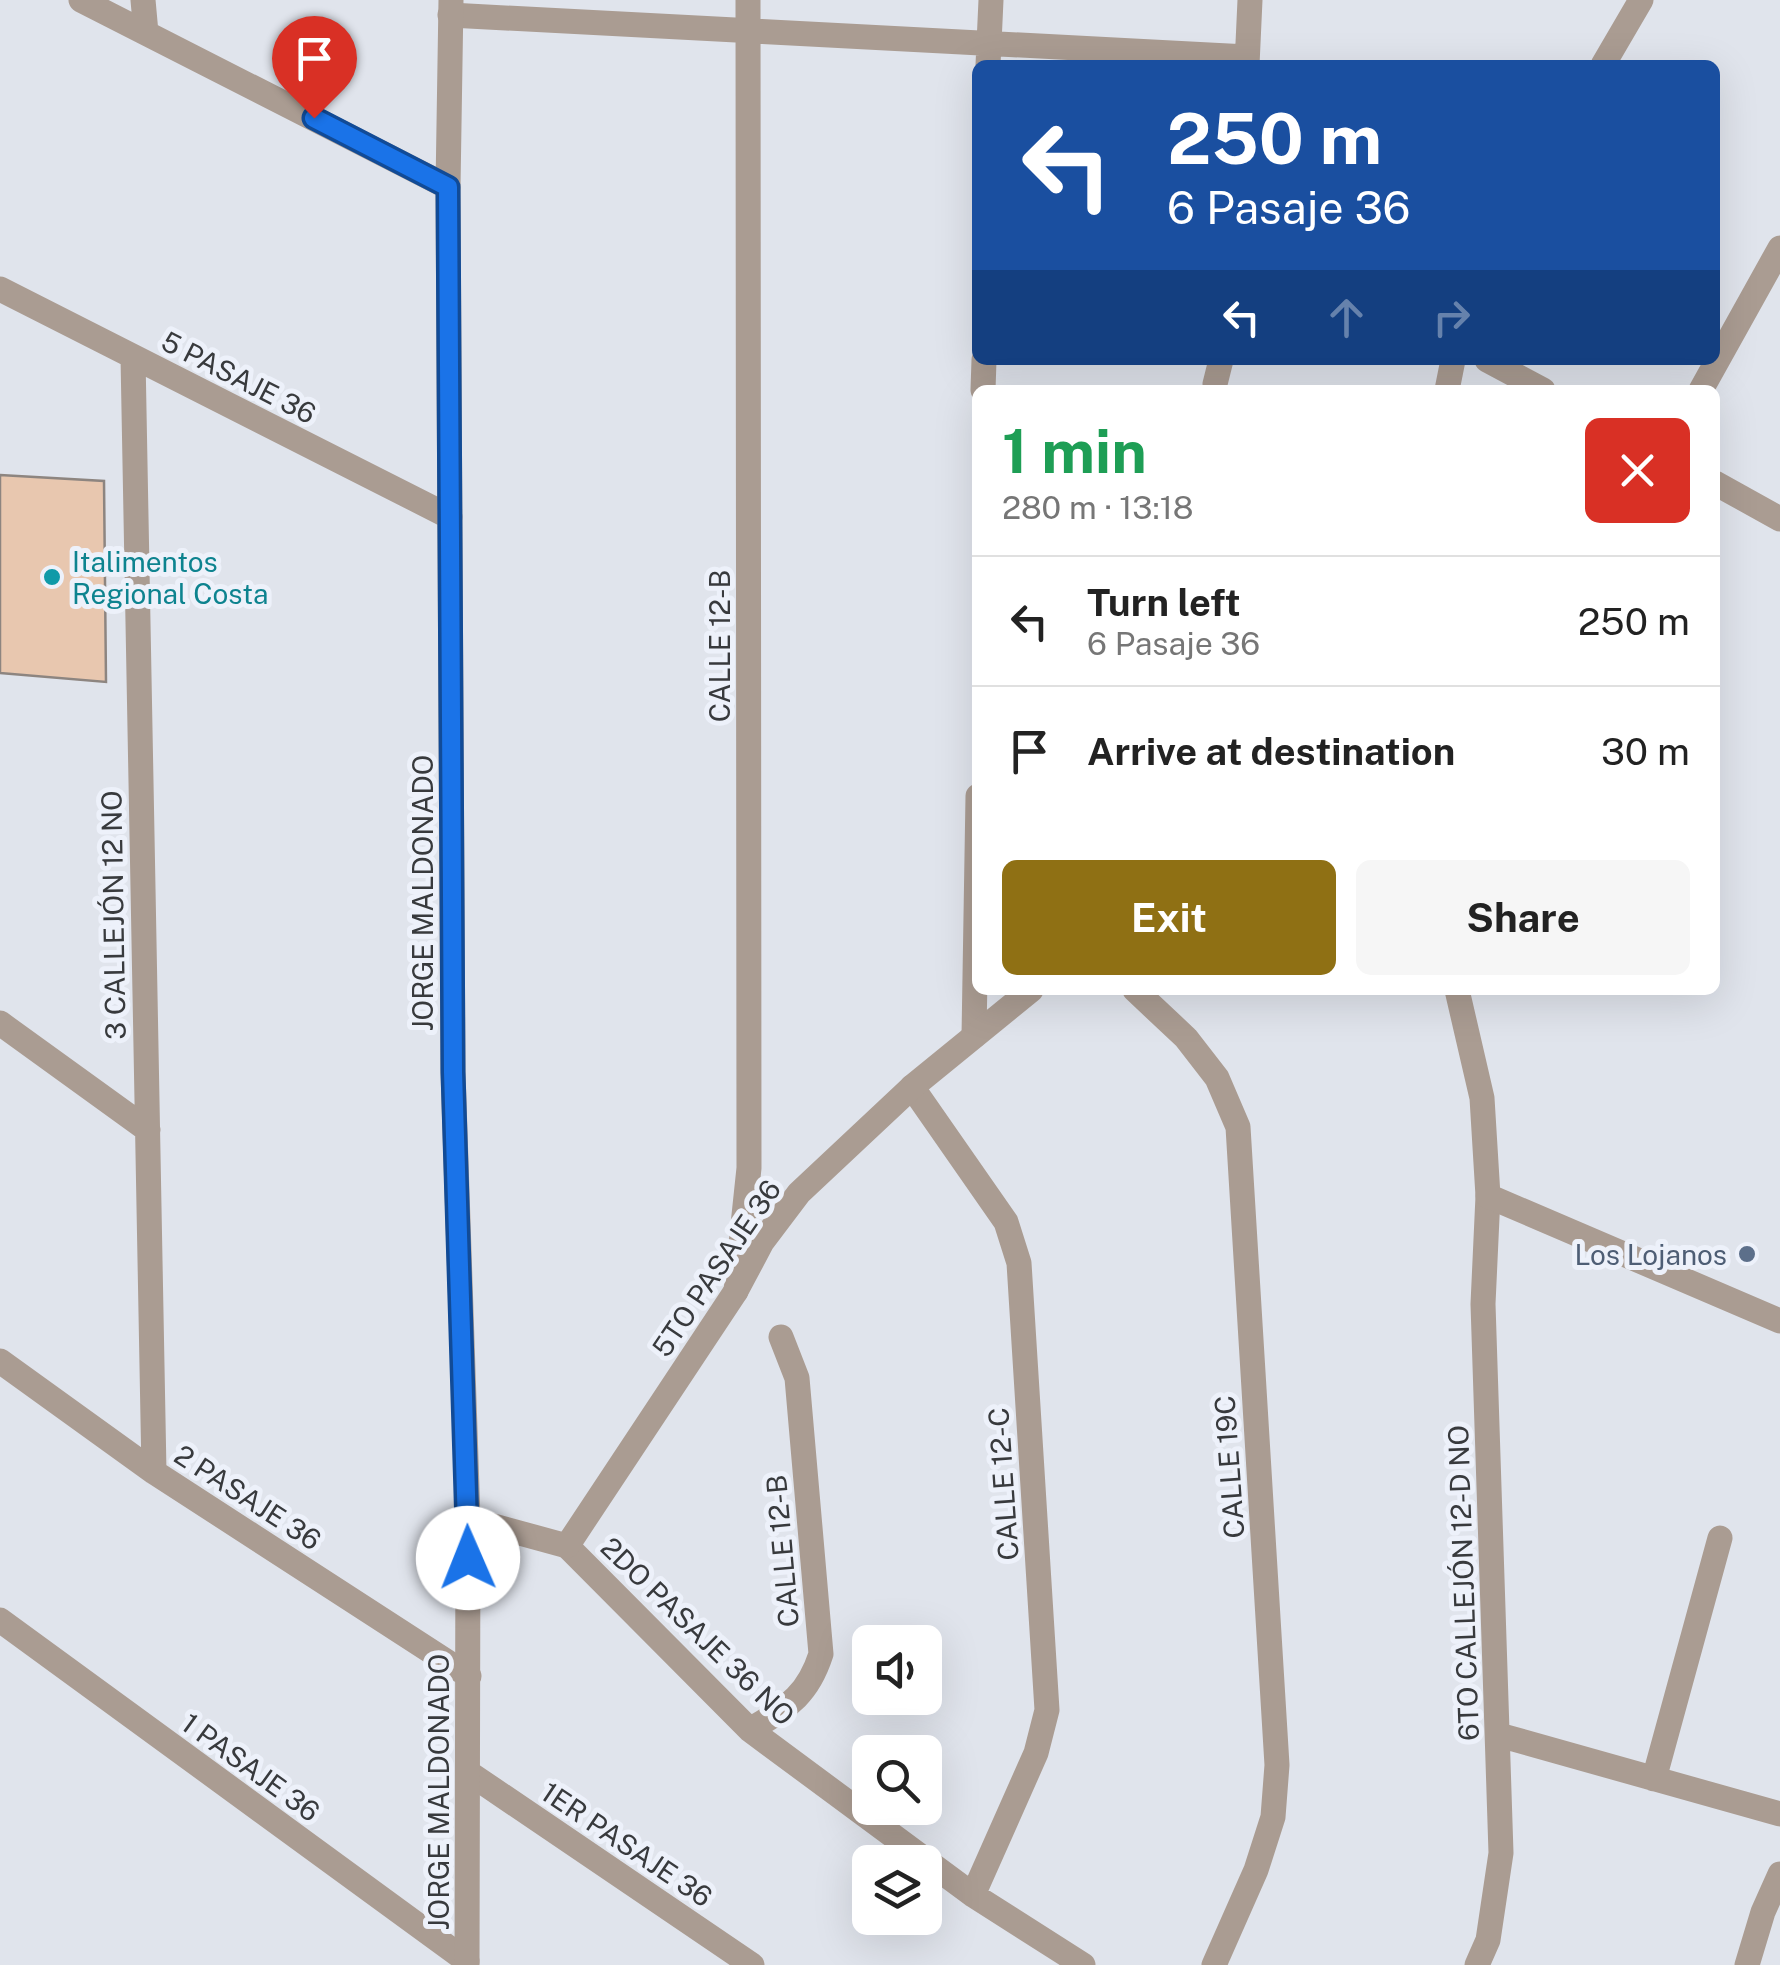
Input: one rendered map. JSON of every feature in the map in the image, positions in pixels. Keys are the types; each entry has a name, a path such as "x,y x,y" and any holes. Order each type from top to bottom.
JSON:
{"street":[{"path":"81,0 448,187"},
{"path":"144,0 146,33"},
{"name":"CALLE 12-B","path":"736,1291 749,1168 748,0"},
{"path":"988,54 990,0"},
{"path":"1247,60 1250,0"},
{"path":"1605,60 1641,0"},
{"path":"451,8 748,30 988,54 1210,60"},
{"name":"JORGE MALDONADO","path":"451,8 448,187 453,1072 468,1519 467,1963"},
{"path":"1720,356 1780,248"},
{"name":"5 PASAJE 36","path":"0,290 450,517"},
{"name":"3 CALLEJÓN 12 NO","path":"133,357 154,1472"},
{"path":"1496,365 1533,385"},
{"path":"1720,487 1780,518"},
{"path":"974,1036 975,995"},
{"name":"5TO PASAJE 36","path":"567,1546 736,1291 762,1242 799,1193 912,1087 1025,995"},
{"name":"CALLE 19C","path":"1140,995 1186,1038 1218,1078 1238,1126 1277,1765 1272,1818 1256,1870 1214,1965"},
{"path":"1458,995 1482,1098 1488,1196 1780,1322"},
{"path":"0,1023 148,1130"},
{"name":"CALLE 12-C","path":"912,1087 1006,1222 1019,1264 1047,1710 1036,1753 973,1895"},
{"name":"6TO CALLEJÓN 12-D NO","path":"1477,1965 1488,1940 1501,1853 1483,1304 1488,1196"},
{"name":"CALLE 12-B","path":"750,1730 791,1705 805,1690 821,1654 797,1378 781,1338"},
{"name":"2 PASAJE 36","path":"0,1361 154,1472 469,1676"},
{"path":"468,1519 567,1546"},
{"path":"1654,1779 1720,1538"},
{"name":"2DO PASAJE 36 NO","path":"567,1546 750,1730 973,1895 1083,1965"},
{"name":"1 PASAJE 36","path":"0,1620 467,1963"},
{"path":"1499,1735 1780,1814"},
{"name":"1ER PASAJE 36","path":"469,1774 752,1965"},
{"path":"1747,1965 1763,1912 1780,1874"}],"building":[{"name":"Italimentos Regional Costa","path":"0,475 104,481 106,682 0,673"}],"place":[{"name":"Italimentos Regional Costa","path":"52,577"},
{"name":"Los Lojanos","path":"1747,1254"}],"route":[{"path":"314,118 448,187 453,1072 468,1558"}]}
